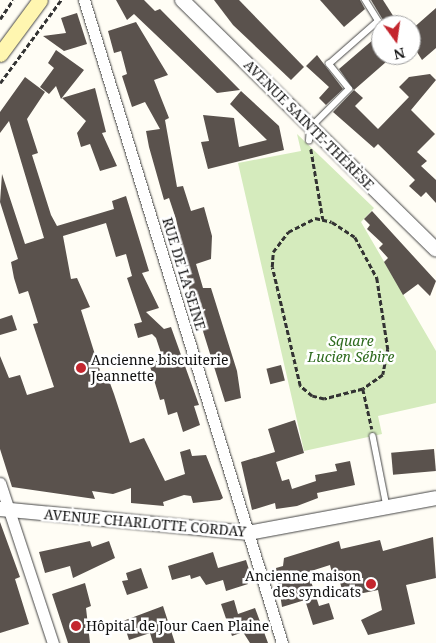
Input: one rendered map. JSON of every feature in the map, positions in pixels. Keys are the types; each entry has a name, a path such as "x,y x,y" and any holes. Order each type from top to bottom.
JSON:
{"main road":[{"path":"0,54 40,0"}],"street":[{"name":"RUE DE LA SEINE","path":"84,0 282,643"},
{"name":"AVENUE SAINTE-THÉRÈSE","path":"182,0 310,134 436,250"},
{"path":"0,483 5,509 53,643"},
{"name":"AVENUE CHARLOTTE CORDAY","path":"5,509 248,533 387,509 436,498"}],"lane":[{"path":"310,134 349,89 329,64 378,21 365,0"},
{"path":"373,436 387,509"}],"path":[{"path":"0,19 13,0"},
{"path":"0,83 61,0"},
{"path":"310,134 323,219"},
{"path":"323,219 355,237 377,278 386,323 386,367 377,382 363,389 324,399 312,396 300,386 272,267 273,252 296,226 323,219"},
{"path":"363,389 373,436"}],"green space":[{"name":"Square Lucien Sébire","path":"297,134 374,208 361,222 436,351 436,403 378,416 382,434 304,451 238,163 301,151"}],"building":[{"path":"116,0 144,0 155,11 160,9 240,90 217,93 134,14 127,20"},
{"path":"214,0 239,0 304,67 291,80 233,25"},
{"path":"320,0 360,0 365,9 344,27"},
{"path":"371,0 383,0 393,15 380,15"},
{"path":"436,8 436,48 422,60 421,58 421,21"},
{"path":"77,13 87,44 64,51 43,36 66,33 61,18"},
{"path":"136,22 168,75 154,80 169,118 165,120 177,187 183,186 191,211 204,207 212,236 211,259 196,264 203,288 211,288 237,371 241,398 225,402 197,312 192,314 188,305 192,304 176,219 169,198 164,200 146,131 160,129 145,102 132,107 122,76 127,74 121,51 114,53 108,31"},
{"path":"371,42 371,65 383,65 354,90 339,69"},
{"path":"56,50 84,70 61,99 56,86 49,94 40,87 54,68 48,63"},
{"path":"317,55 343,89 326,105 319,98 329,87 306,66"},
{"path":"430,74 436,80 411,110 435,134 417,152 427,161 421,166 436,180 436,203 426,192 421,197 409,186 415,180 378,144 374,148 333,112 354,90 363,98 355,106 378,129 409,97 399,87 409,77"},
{"path":"25,77 45,92 27,119 38,153 32,155 51,215 57,226 114,209 112,201 126,196 149,271 142,273 159,308 146,312 164,329 171,327 199,405 194,406 200,425 183,432 177,412 168,415 164,399 160,400 149,363 163,359 156,338 152,334 138,338 134,324 142,322 127,278 132,276 126,254 116,257 106,223 63,236 71,279 77,278 90,307 81,310 102,377 107,375 130,443 144,438 165,481 185,474 180,452 190,449 192,456 206,455 223,498 220,500 193,503 191,496 184,495 163,502 164,506 131,503 131,488 113,494 92,491 95,499 12,487 0,449 0,356 9,378 20,375 27,395 54,387 33,324 38,323 28,291 19,294 14,278 11,262 18,259 0,202 2,174 25,244 44,238 9,121 0,133 0,112"},
{"path":"95,88 106,132 102,133 117,166 100,171 90,144 81,147 77,133 86,121 62,98"},
{"path":"241,91 279,126 284,150 208,169 201,142 209,141 203,115 234,118 239,147 267,140 230,104"},
{"path":"372,211 436,281 430,296 418,284 403,295 384,262 388,258 379,248 383,244 367,229 370,225 364,219"},
{"path":"12,315 17,330 0,335 0,319"},
{"path":"281,365 285,381 270,384 266,369"},
{"path":"295,420 304,453 276,462 282,481 289,479 292,489 316,481 315,475 337,471 335,464 350,461 355,485 317,493 318,498 297,506 276,509 275,503 252,510 241,462 275,452 268,429"},
{"path":"434,449 436,471 393,475 391,453"},
{"path":"0,522 20,577 15,579 29,624 0,633"},
{"path":"433,537 436,578 406,585 415,624 368,635 361,620 382,610 378,590 344,597 337,571 332,573 330,565 308,572 319,606 329,603 334,619 313,625 305,600 282,607 276,568 283,566 284,558 339,541 341,549 380,540 383,551"},
{"path":"90,541 92,547 109,541 115,558 73,578 70,566 45,573 39,552"},
{"path":"213,552 218,568 246,560 251,576 246,577 248,584 226,591 223,580 206,585 200,576 191,579 190,575 172,580 168,566"},
{"path":"141,568 148,588 127,595 122,581 128,580 126,573"},
{"path":"85,583 91,606 86,608 90,643 68,643 52,594"},
{"path":"234,600 238,614 255,608 268,643 250,643 243,632 232,636 221,604"},
{"path":"163,606 175,643 153,643 150,633 129,640 123,621"}],"place":[{"name":"Ancienne biscuiterie Jeannette","path":"81,368"},
{"name":"Ancienne maison des syndicats","path":"371,584"},
{"name":"Hôpital de Jour Caen Plaine","path":"76,626"}]}
